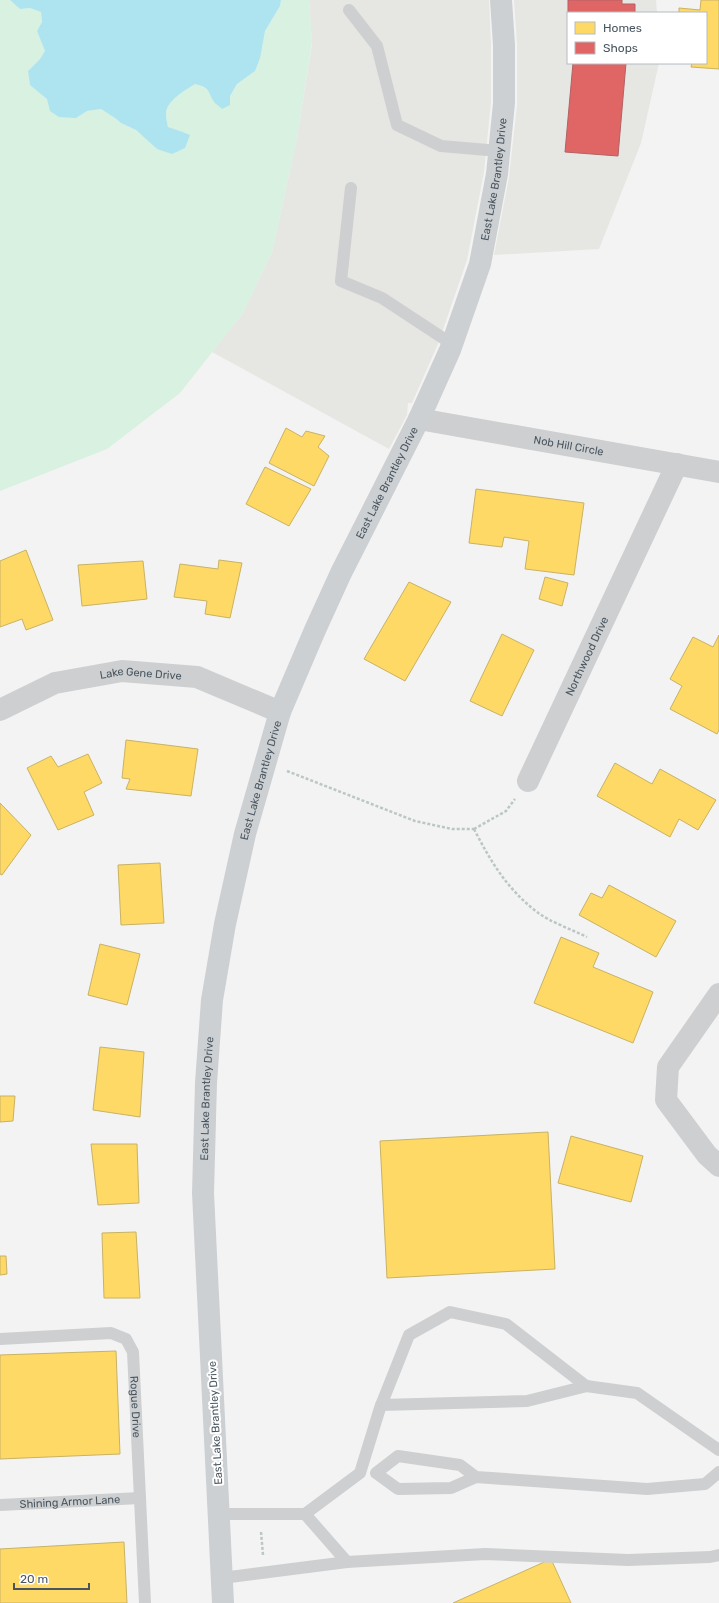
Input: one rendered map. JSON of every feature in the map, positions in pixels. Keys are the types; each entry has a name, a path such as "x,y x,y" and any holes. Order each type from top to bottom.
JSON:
{"street":[{"name":"East Lake Brantley Drive","path":"223,1603 204,1193 206,1083 212,1000 225,924 245,834 280,712 335,587 419,419 452,344 480,264 497,174 504,103 502,0"},
{"name":"Nob Hill Circle","path":"419,419 719,472"},
{"name":"Northwood Drive","path":"528,781 677,464"},
{"name":"Lake Gene Drive","path":"0,710 55,683 122,671 198,676 280,712"},
{"path":"719,994 668,1067 666,1100 707,1155 719,1166"}],"lane":[{"path":"348,10 377,46 397,126 441,146 499,151"},
{"path":"351,188 341,281 382,298 452,344"},
{"path":"219,1514 305,1514 360,1473 381,1405 409,1334 450,1312 506,1324 587,1386"},
{"name":"Rogue Drive","path":"0,1339 111,1333 126,1338 133,1352 145,1603"},
{"path":"381,1405 527,1401 587,1386 637,1393 719,1450"},
{"path":"376,1473 398,1456 460,1465 476,1477"},
{"path":"360,1473 376,1473 398,1489 451,1488 476,1477 647,1489 705,1484 719,1472"},
{"name":"Shining Armor Lane","path":"0,1505 140,1498"},
{"path":"305,1514 347,1562"},
{"path":"222,1578 347,1562 485,1554 628,1560 710,1557 719,1555"}],"path":[{"path":"265,763 415,821 452,829 474,829 506,811 528,781"},
{"path":"474,829 492,863 509,886 538,913 587,937"},
{"path":"261,1527 263,1556"}],"shaded area":[{"path":"309,0 489,0 491,102 484,172 467,260 438,344 412,403 408,403 407,415 389,449 212,352 243,313 272,252 297,138 312,44"},
{"path":"514,0 656,0 657,12 567,12 567,64 659,64 641,143 599,249 494,255 509,177 517,105 517,44"}],"green space":[{"path":"0,0 10,0 20,9 30,8 41,11 42,22 37,31 45,51 40,59 28,71 30,85 76,118 87,111 101,109 121,123 136,130 157,149 180,131 168,127 166,114 172,100 195,84 207,90 214,102 230,96 237,84 255,71 265,31 280,6 281,0 309,0 312,42 297,138 272,252 243,313 180,393 107,449 0,491"}],"water":[{"path":"10,0 281,0 280,6 265,31 260,58 255,71 237,84 230,96 230,105 222,109 214,102 206,88 195,84 177,96 169,105 166,114 168,127 190,135 185,148 172,154 157,149 136,130 121,123 101,109 87,111 76,118 59,117 50,111 47,99 30,85 28,71 40,59 45,51 37,31 42,22 41,12 30,8 20,9"}],"building: Homes":[{"path":"701,0 719,0 719,69 691,67 692,64 707,64 707,12 679,12 679,8 700,10"},
{"path":"286,428 302,437 306,431 325,436 318,447 329,456 314,486 269,463"},
{"path":"265,467 311,489 289,526 246,504"},
{"path":"476,489 584,503 574,575 525,569 529,541 504,537 502,547 469,543"},
{"path":"26,550 53,620 26,630 22,619 0,627 0,561"},
{"path":"219,560 242,563 230,618 205,614 207,601 174,597 180,564 218,569"},
{"path":"143,561 147,599 82,606 78,565"},
{"path":"545,577 568,583 562,606 539,599"},
{"path":"409,582 451,602 405,681 364,659"},
{"path":"502,634 534,650 502,716 470,701"},
{"path":"719,635 719,730 717,734 670,709 682,686 670,679 693,637 713,647"},
{"path":"126,740 198,749 191,796 126,789 130,779 122,778"},
{"path":"88,754 102,783 84,792 94,815 58,830 27,768 51,756 58,767"},
{"path":"615,763 652,784 660,769 716,800 698,830 679,819 670,837 597,796"},
{"path":"0,803 31,835 2,875 0,874"},
{"path":"160,863 164,923 121,925 118,865"},
{"path":"609,885 676,921 656,957 579,915 591,893 602,898"},
{"path":"561,937 599,953 593,967 653,992 633,1043 534,1003"},
{"path":"100,944 140,954 127,1005 88,995"},
{"path":"100,1047 144,1052 140,1117 93,1110"},
{"path":"0,1096 15,1096 13,1121 0,1122"},
{"path":"548,1132 555,1269 387,1278 380,1141"},
{"path":"571,1136 643,1156 631,1202 558,1183"},
{"path":"91,1144 137,1144 139,1203 98,1205"},
{"path":"136,1232 140,1298 104,1298 102,1233"},
{"path":"0,1256 6,1256 7,1274 0,1275"},
{"path":"116,1351 120,1454 0,1459 0,1355"},
{"path":"124,1542 127,1603 0,1603 0,1549"},
{"path":"551,1559 571,1603 453,1603"}],"building: Shops":[{"path":"568,0 622,0 622,4 635,4 635,12 568,12"},
{"path":"573,64 626,64 618,156 565,152"}]}
